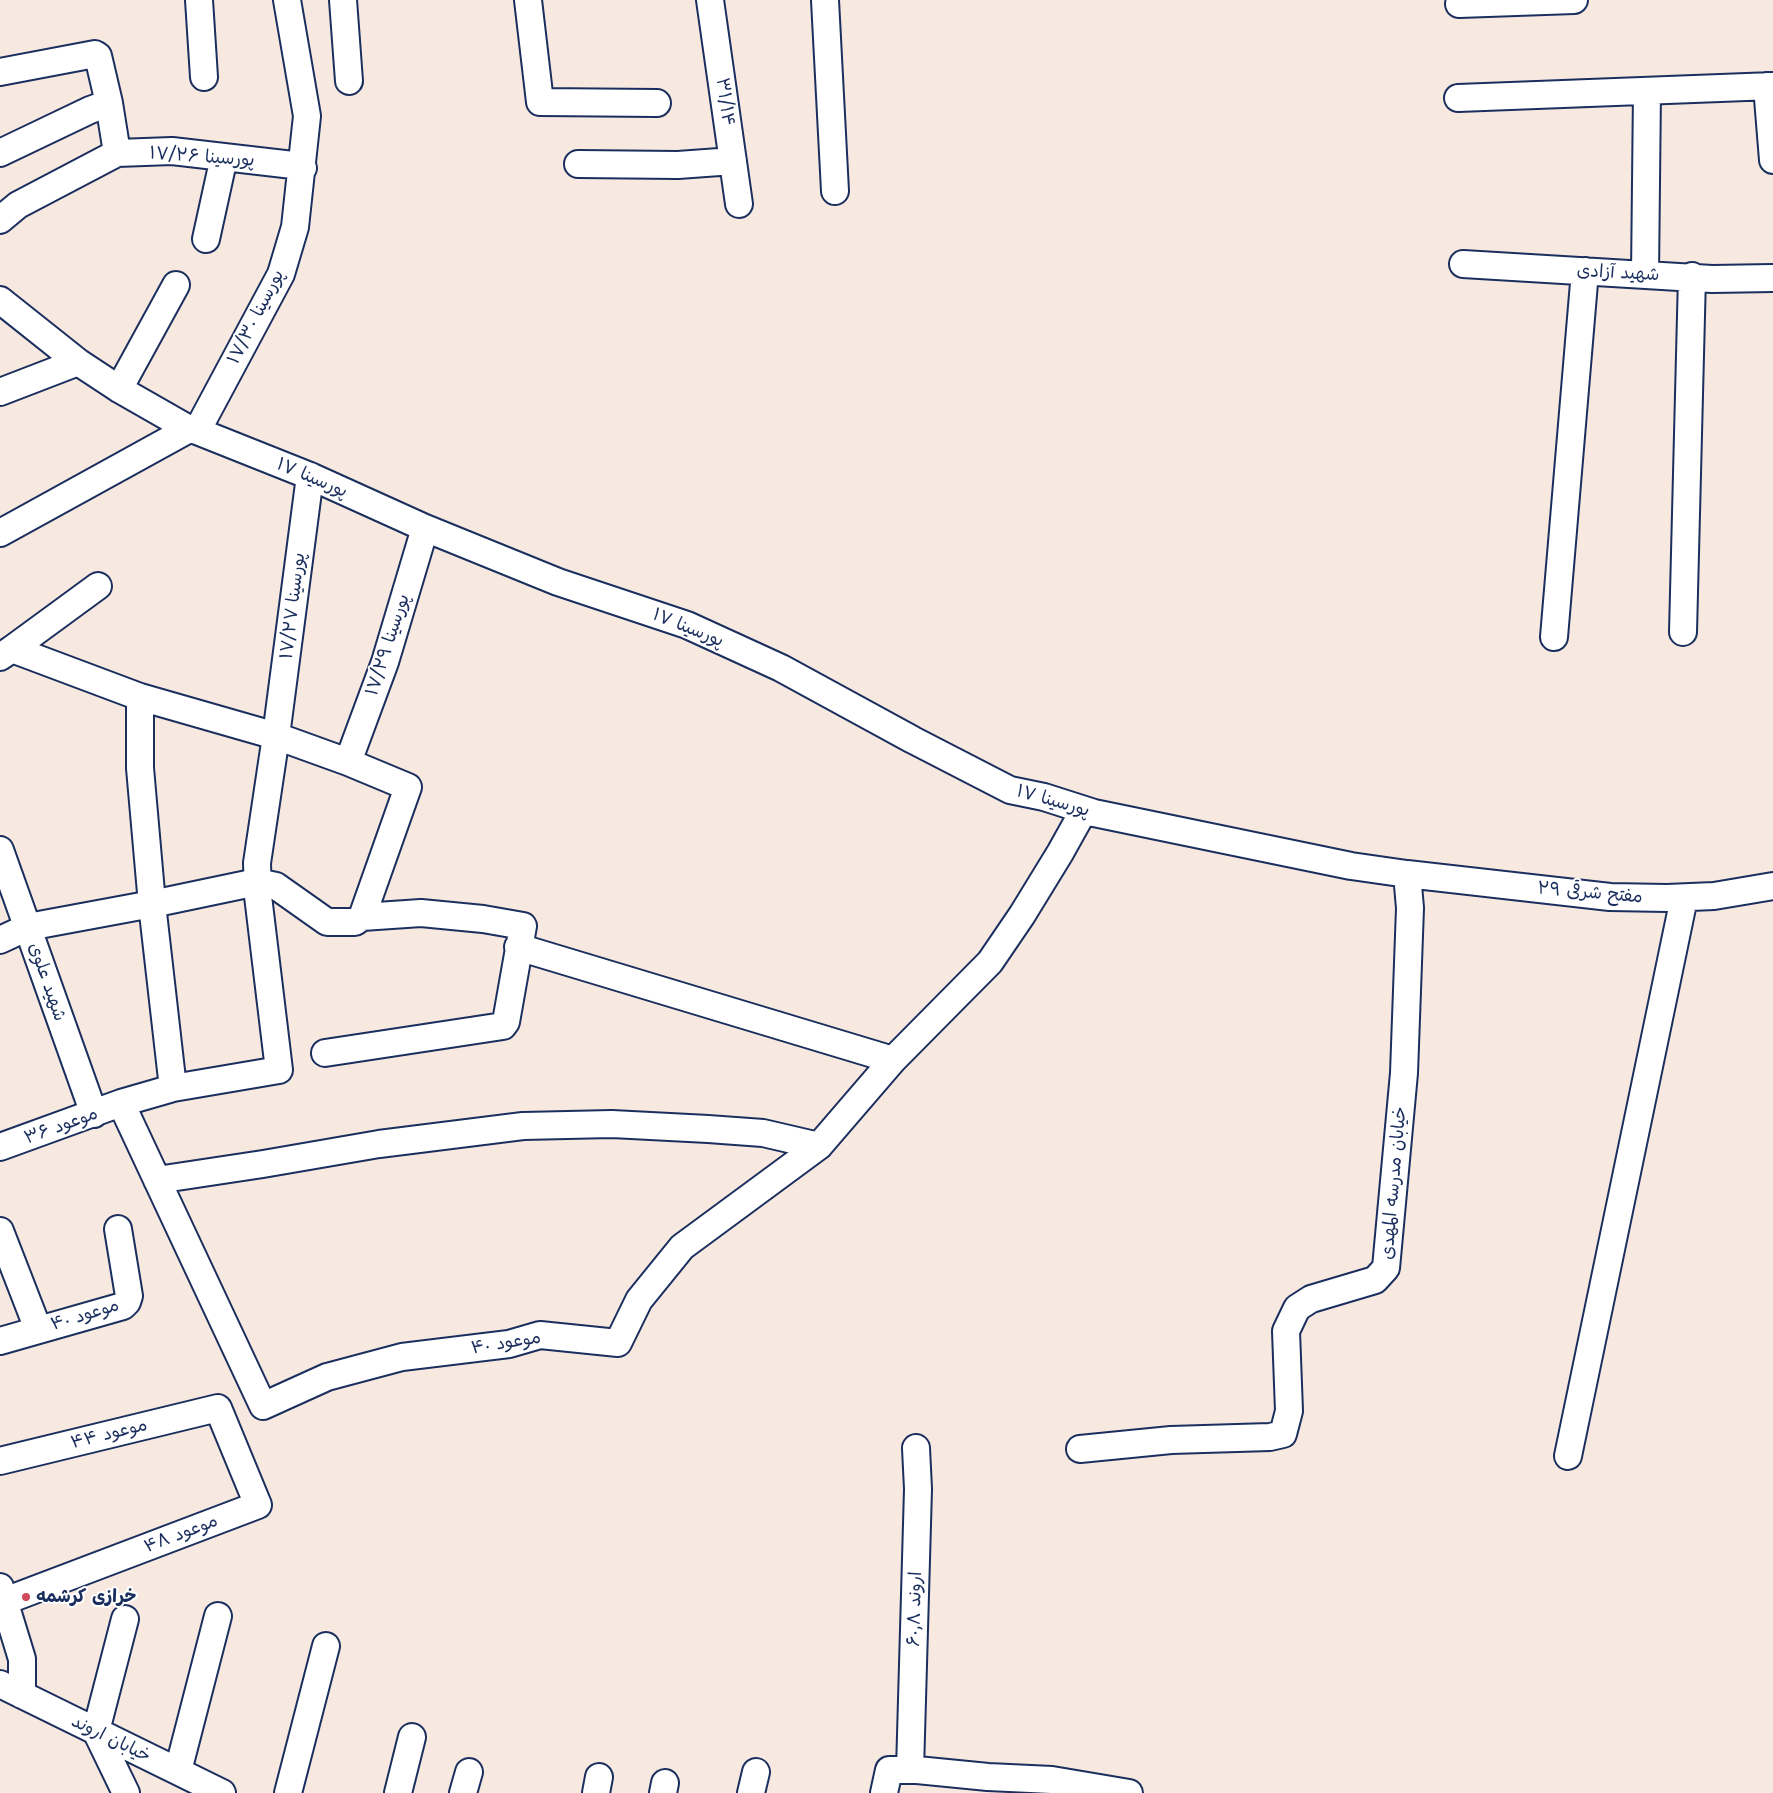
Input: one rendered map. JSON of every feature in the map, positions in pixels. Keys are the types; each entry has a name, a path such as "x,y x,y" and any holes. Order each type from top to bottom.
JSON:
{"street":[{"path":"199,0 204,77"},
{"name":"پورسینا ۱۷/۳۰","path":"193,430 281,274 296,227 307,116 287,0"},
{"path":"343,0 349,82"},
{"path":"528,0 540,102 657,103"},
{"name":"۳۱/۱۴","path":"710,0 739,204"},
{"path":"825,0 835,191"},
{"path":"1459,4 1574,0"},
{"path":"0,72 95,54 99,58 117,153"},
{"path":"1458,98 1770,86 1773,160"},
{"path":"1645,275 1648,91"},
{"path":"0,153 90,110 109,103"},
{"name":"پورسینا ۱۷/۲۶","path":"0,220 18,205 117,153 172,151 293,165 302,168"},
{"path":"206,239 224,158"},
{"path":"578,164 678,165 733,161"},
{"name":"شهید آزادی","path":"1463,264 1692,276 1712,279 1773,278"},
{"path":"1554,637 1585,271"},
{"path":"1683,632 1692,276"},
{"path":"119,389 176,285"},
{"name":"پورسینا ۱۷","path":"0,300 78,362 119,389 193,430 310,476 425,528 558,582 687,625 782,668 913,740 1010,790 1044,797 1084,810 1341,864 1407,874"},
{"path":"0,392 78,362"},
{"path":"0,533 193,430"},
{"name":"پورسینا ۱۷/۲۷","path":"279,1070 257,882 257,863 276,736 310,476"},
{"name":"پورسینا ۱۷/۲۹","path":"348,762 385,662 425,528"},
{"path":"6,653 98,586"},
{"path":"6,653 140,697 276,736 348,762 408,787 362,917"},
{"path":"140,697 140,768 152,904 173,1088"},
{"path":"121,1103 157,1180 379,1144 523,1126 612,1124 708,1128 763,1133 819,1146 893,1060 990,962 1036,892 1084,810"},
{"name":"شهید علوی","path":"0,850 94,1114"},
{"name":"مفتح شرقی ۲۹","path":"1407,874 1610,898 1714,896 1773,886"},
{"name":"خیابان مدرسه المهدی","path":"1080,1448 1171,1440 1270,1437 1283,1434 1289,1411 1286,1331 1297,1308 1311,1298 1375,1280 1386,1268 1404,1072 1410,908 1407,874"},
{"path":"0,940 28,927 257,882 276,886 327,922 355,922 362,917 421,913 521,925 523,928 518,946 506,1022 503,1026 325,1053"},
{"path":"1568,1456 1684,898"},
{"path":"518,946 893,1060"},
{"name":"موعود ۳۶","path":"0,1147 121,1103 173,1088 279,1070"},
{"name":"موعود ۴۰","path":"157,1180 263,1406 327,1377 402,1357 509,1344 540,1335 618,1343 639,1300 682,1247 819,1146"},
{"name":"موعود ۴۰","path":"0,1341 123,1306 129,1296 118,1229"},
{"path":"0,1231 38,1329"},
{"name":"موعود ۴۴","path":"0,1461 218,1408"},
{"name":"موعود ۴۸","path":"3,1594 258,1504 218,1408"},
{"name":"اروند ۶۰٫۸","path":"894,1778 918,1489 916,1448"},
{"path":"3,1594 22,1659 11,1690"},
{"path":"178,1771 218,1616"},
{"path":"125,1619 96,1732 126,1793"},
{"path":"288,1793 326,1646"},
{"name":"خیابان اروند","path":"11,1690 222,1793"},
{"path":"398,1793 412,1737"},
{"path":"894,1778 988,1777 1022,1786 1052,1780 1129,1793"}],"place":[{"name":"خرازی کرشمه","path":"26,1597"}]}
